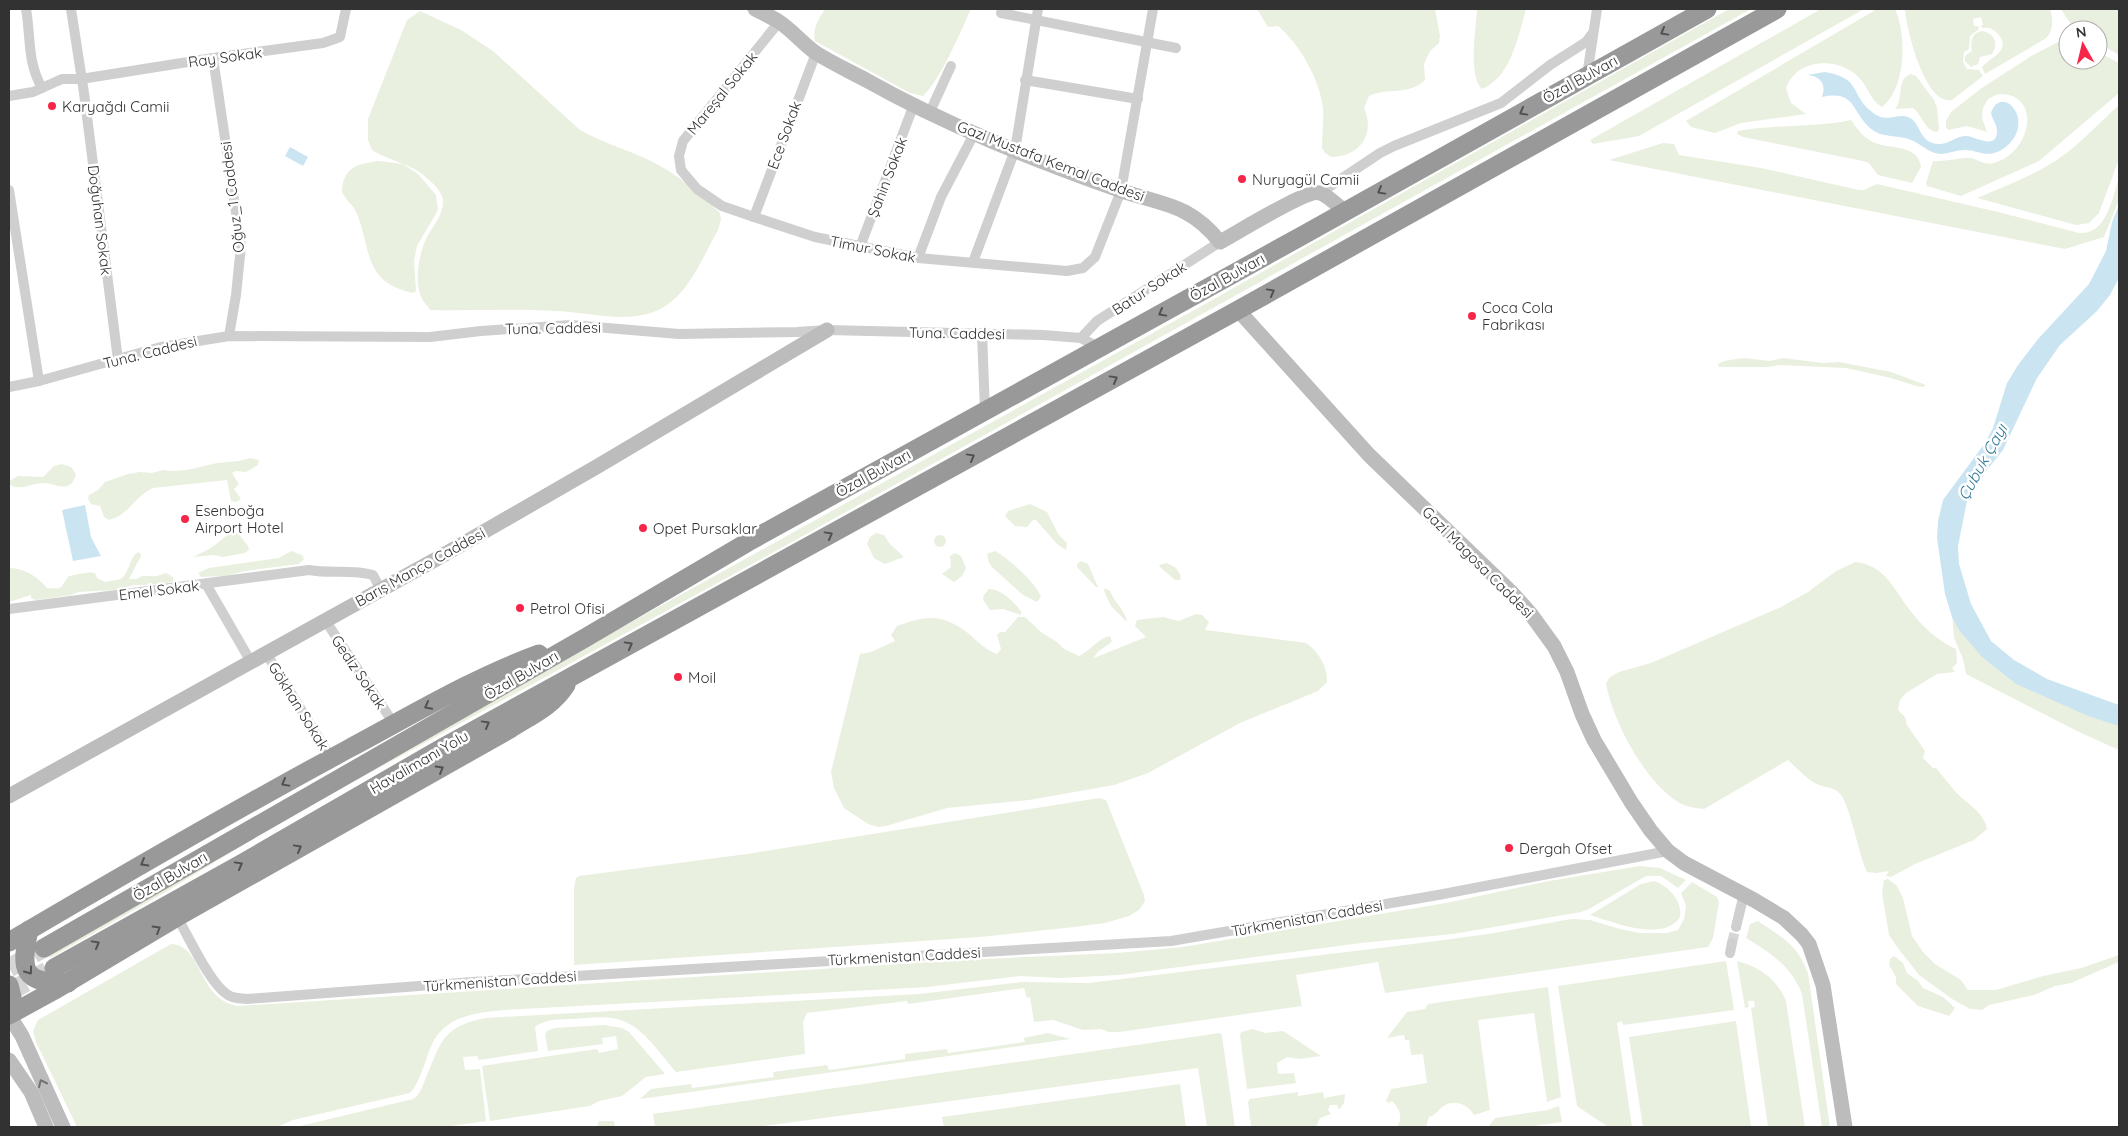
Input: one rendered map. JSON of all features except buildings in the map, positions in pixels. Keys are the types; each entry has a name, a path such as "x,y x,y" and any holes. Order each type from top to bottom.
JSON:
{"highway":[{"name":"Özal Bulvarı","path":"44,948 585,638 748,542 1345,212 1707,9"},
{"path":"1238,310 1777,9"},
{"name":"Havalimanı Yolu","path":"54,968 571,677 1238,310"},
{"path":"9,942 190,836 394,724 502,668 585,638"},
{"path":"9,1014 68,983 177,917 544,708 556,699 571,677"},
{"path":"29,930 24,949 24,962 30,975 44,982 68,983"},
{"path":"9,985 12,997 9,1014"}],"street":[{"path":"26,9 29,28 30,60 33,71 42,88"},
{"name":"Doğuhan Sokak","path":"71,9 118,360"},
{"name":"Ray Sokak","path":"9,96 42,88 62,79 81,79 323,43 340,37 346,9"},
{"path":"973,262 1015,150 1038,9"},
{"path":"1121,191 1153,9"},
{"path":"1587,76 1597,9"},
{"name":"Gazi Mustafa Kemal Caddesi","path":"758,10 779,22 816,52 913,107 974,134 1121,191 1168,203 1181,209 1209,228 1220,242"},
{"path":"1001,13 1176,48"},
{"name":"Mareşal Sokak","path":"681,170 678,156 683,140 779,22"},
{"path":"1220,242 1305,195 1320,193 1380,153 1394,146 1501,103 1550,65 1586,42 1592,34"},
{"name":"Ece Sokak","path":"754,217 816,52"},
{"name":"Oğuz_1 Caddesi","path":"213,58 241,246 236,295 229,336"},
{"path":"929,114 951,66"},
{"path":"1025,80 1138,99"},
{"name":"Şahin Sokak","path":"860,247 913,107"},
{"path":"918,258 941,197 974,134"},
{"name":"Timur Sokak","path":"681,170 696,189 722,206 815,237 918,258 1067,271 1083,268 1099,249 1121,191"},
{"path":"9,190 39,381"},
{"path":"1320,193 1345,212"},
{"name":"Batur Sokak","path":"1081,338 1097,321 1220,242"},
{"name":"Gazi Magosa Caddesi","path":"1238,310 1369,455 1512,593 1530,613 1562,661 1594,740 1631,802 1651,831 1668,851 1684,863 1744,894 1794,926 1802,935 1814,955 1823,985 1845,1127"},
{"name":"Tuna. Caddesi","path":"9,387 39,381 161,348 229,336 422,337 571,325 679,334 827,330 982,333 1081,338 1100,348"},
{"name":"Barış Manço Caddesi","path":"9,796 598,466 827,330"},
{"path":"982,333 985,411"},
{"name":"Emel Sokak","path":"9,609 309,570 365,573 372,575 380,588"},
{"path":"206,584 251,662"},
{"name":"Gediz Sokak","path":"325,620 394,724"},
{"name":"Gökhan Sokak","path":"266,653 331,758"},
{"name":"Türkmenistan Caddesi","path":"177,917 212,977 220,987 228,995 247,999 482,982 1177,940 1438,895 1668,851"},
{"path":"1736,927 1744,894"},
{"path":"9,1014 22,1036 63,1127"},
{"path":"9,1060 31,1092 46,1127"}],"green space":[{"path":"825,9 971,9 937,79 923,96 910,93 815,41 815,28"},
{"path":"1257,9 1435,9 1440,36 1439,43 1430,51 1424,64 1425,80 1419,85 1405,90 1376,93 1369,96 1364,108 1368,127 1362,143 1350,153 1331,157 1322,148 1323,114 1321,98 1308,64 1286,33 1278,26 1268,27"},
{"path":"1477,9 1526,9 1507,66 1492,83 1482,89 1475,74 1474,63"},
{"path":"1729,9 1751,9 783,547 282,821 169,890 50,958 48,953 278,818 1205,304"},
{"path":"1821,9 1864,9 1639,136 1593,144 1590,140"},
{"path":"1877,9 1895,9 1899,20 1902,47 1900,75 1896,88 1890,99 1882,107 1875,102 1861,80 1851,71 1838,65 1824,63 1807,66 1799,71 1790,80 1786,88 1791,103 1806,114 1741,123 1715,133 1691,127 1686,121"},
{"path":"1905,9 2050,9 2052,25 2045,39 1985,74 1982,67 1999,53 2003,44 1995,31 1990,28 1982,28 1981,17 1973,19 1974,26 1978,26 1979,29 1970,36 1969,49 1964,52 1963,62 1967,69 1979,70 1983,76 1952,100 1942,99 1933,91 1919,64 1913,48"},
{"path":"2061,9 2119,9 2119,55 2108,49 2108,20 2068,20"},
{"path":"420,11 461,30 493,51 580,130 660,166 688,184 720,213 721,219 718,230 689,282 673,300 652,313 625,317 541,310 430,310 422,299 419,290 418,267 424,243 443,207 442,195 434,184 416,170 372,150 368,140 368,119 407,20"},
{"path":"1983,31 1990,34 1995,40 1994,50 1992,54 1980,57 1978,64 1971,67 1965,61 1965,56 1972,51 1971,44 1974,35"},
{"path":"2058,42 2058,70 2108,70 2108,57 2119,63 2119,93 2039,161 1961,196 1927,186 1926,183 1933,161 1971,158 1986,163 1993,163 2009,155 2018,146 2027,122 2026,111 2021,102 2012,96 1998,94 1988,99 1983,108 1982,118 1987,132 1967,126 1948,130 1946,121 1951,112 1983,87 2033,55"},
{"path":"1911,74 1916,76 1934,100 1937,108 1939,129 1937,132 1929,129 1913,108 1895,109 1898,105 1903,80"},
{"path":"2119,105 2119,159 2099,213 2089,223 2076,225 1977,198 2031,175 2061,157"},
{"path":"1851,120 1866,138 1880,144 1902,148 1919,159 1921,167 1912,183 1878,175 1869,163 1863,161 1743,137 1737,134 1738,131 1766,127 1823,124"},
{"path":"1663,143 1674,144 1679,155 1761,168 1859,190 1864,190 1877,184 2079,233 2088,232 2102,222 2111,205 2119,178 2119,200 2104,237 2065,249 1609,160"},
{"path":"378,161 403,164 418,174 436,195 438,210 417,246 414,261 416,291 413,293 386,282 378,273 368,253 357,214 342,192 348,172 357,166"},
{"path":"1744,358 1770,361 1783,358 1822,363 1839,362 1891,372 1926,385 1923,387 1916,386 1891,378 1846,368 1779,365 1768,367 1719,367 1718,364"},
{"path":"250,458 259,460 258,465 246,472 236,471 232,473 239,484 234,489 241,499 236,502 231,501 227,480 153,488 141,496 122,514 109,520 104,517 100,506 91,504 88,499 89,495 98,490 105,482 128,474 152,473 163,470 187,470"},
{"path":"62,464 71,467 76,474 74,481 70,485 61,486 39,483 17,487 9,484 9,481 18,476 43,477 54,466"},
{"path":"1030,504 1047,512 1058,534 1067,543 1066,550 1057,544 1036,520 1033,520 1027,527 1015,526 1005,516 1008,511"},
{"path":"230,533 238,533 249,550 245,553 223,557 213,555 193,557 211,548"},
{"path":"876,533 884,535 889,543 904,557 885,564 874,558 867,544 870,537"},
{"path":"940,535 946,541 940,547 934,541"},
{"path":"291,551 302,555 304,559 299,564 245,571 226,576 201,577 198,573 209,568 279,558"},
{"path":"995,551 1014,565 1034,585 1041,597 1037,602 1023,595 993,568 989,563 987,554"},
{"path":"138,552 141,556 129,579 136,579 142,576 157,576 166,573 173,577 173,582 135,585 114,590 78,592 71,595 36,600 31,598 31,595 9,602 9,568 20,569 39,580 47,588 57,589 61,587 69,576 82,573 95,573 97,578 105,582 120,579 127,572"},
{"path":"955,553 961,556 966,568 962,576 954,582 942,574 951,567 950,556"},
{"path":"1081,561 1088,564 1098,587 1077,567 1077,564"},
{"path":"1855,562 1865,564 1881,573 1924,627 1956,649 1957,663 1952,668 1955,672 1937,674 1906,693 1900,700 1898,710 1905,717 1907,725 1925,751 1923,758 1933,768 1936,768 1958,795 1978,812 1987,829 1974,840 1915,864 1891,877 1886,876 1889,871 1867,872 1848,809 1840,794 1833,789 1811,781 1788,760 1704,809 1694,808 1678,802 1654,780 1632,749 1615,714 1606,683 1610,677 1619,672 1651,663 1781,607 1808,592 1836,571"},
{"path":"1167,563 1176,568 1181,576 1180,580 1175,580 1159,565"},
{"path":"1105,588 1110,591 1127,622 1111,606 1104,591"},
{"path":"989,589 998,591 1012,601 1019,608 1021,615 1003,609 990,610 983,600 984,595"},
{"path":"1951,601 1985,656 2119,722 2119,750 2079,732 1966,674 1963,659 1954,638"},
{"path":"1196,614 1202,615 1209,622 1205,630 1306,643 1321,660 1326,671 1327,682 1318,691 1240,723 1148,773 1114,785 1029,800 947,808 878,827 868,824 844,808 834,788 831,772 860,654 871,652 895,641 891,635 897,626 926,618 942,619 960,627 985,648 997,654 1001,649 997,635 1000,632 1005,632 1018,617 1025,617 1064,649 1079,656 1102,639 1110,636 1112,641 1097,653 1094,658 1146,637 1135,626 1137,620 1163,617 1179,621"},
{"path":"1099,798 1106,800 1144,895 1145,901 1139,910 1129,916 1105,923 980,937 574,965 574,889 576,878 579,876 747,854"},
{"path":"1640,866 1660,868 1686,880 1678,888 1661,876 1646,876 1581,912 1453,934 1361,943 1119,975 1059,978 1020,976 927,987 479,1013 462,1017 447,1025 441,1031 431,1047 415,1087 410,1093 293,1120 277,1127 77,1127 36,1042 33,1031 38,1020 171,944 182,947 190,953 214,993 224,1001 237,1006 962,960 1117,953 1183,947 1446,903 1549,881"},
{"path":"1888,879 1897,886 1903,898 1912,936 1923,952 1935,964 1961,980 1968,990 1996,990 2043,976 2081,968 2119,955 2119,962 2071,983 2055,986 2034,995 1989,1005 1982,1010 1970,1009 1952,999 1919,975 1889,935 1882,893 1884,880"},
{"path":"1654,881 1670,891 1677,900 1680,917 1672,925 1662,929 1650,930 1624,926 1590,915 1641,884"},
{"path":"1692,882 1717,897 1719,902 1713,938 1708,947 1385,993 1378,962 1296,975 1302,1006 1119,1032 1109,1032 1101,1029 1083,1030 1053,1020 1034,1022 1030,997 1027,998 1024,988 908,1004 907,1001 807,1013 803,1022 805,1054 676,1072 640,1031 622,1020 603,1017 553,1020 543,1022 535,1027 538,1051 479,1060 477,1056 463,1057 465,1070 480,1069 486,1121 444,1127 296,1127 413,1099 421,1091 444,1038 459,1026 485,1018 919,994 1022,982 1089,983 1429,942 1488,934 1571,919 1590,920 1640,933 1667,933 1678,930 1684,919 1686,906 1681,893"},
{"path":"1758,921 1782,937 1794,948 1808,973 1830,1127 1822,1127 1802,994 1792,976 1779,961 1746,938 1750,924"},
{"path":"1894,956 1903,963 1907,973 1918,981 1923,988 1943,997 1955,1008 1949,1016 1918,1006 1896,984 1896,977 1889,965 1890,959"},
{"path":"1726,961 1734,1010 1623,1025 1622,1021 1617,1023 1632,1127 1608,1127 1577,1106 1558,986"},
{"path":"1737,961 1760,970 1767,975 1778,986 1786,1001 1805,1127 1768,1127 1751,1008 1755,1007 1754,1001 1748,1001 1749,1007 1745,1008"},
{"path":"1548,987 1561,1097 1547,1102 1534,1013 1478,1020 1490,1110 1474,1115 1464,1105 1451,1103 1446,1104 1429,1117 1426,1127 1397,1127 1400,1120 1399,1110 1392,1101 1389,1103 1386,1101 1391,1089 1427,1083 1423,1054 1411,1055 1409,1040 1405,1040 1404,1035 1387,1038 1407,1012 1425,1009 1428,1004"},
{"path":"1736,1021 1751,1127 1643,1127 1629,1037"},
{"path":"604,1025 622,1028 629,1032 665,1074 646,1077 622,1096 599,1101 590,1106 490,1121 482,1066 597,1049 599,1053 618,1049 616,1036 602,1038 603,1044 548,1051 545,1035 547,1031 555,1028"},
{"path":"1253,1029 1265,1033 1283,1031 1321,1056 1299,1059 1287,1057 1277,1063 1278,1073 1294,1073 1296,1083 1247,1089 1240,1036 1241,1032"},
{"path":"1048,1033 1070,1039 640,1099 651,1089 691,1084 692,1088 774,1077 773,1072 827,1065 829,1070 905,1059 905,1054 947,1049 948,1053 1025,1042 1024,1038"},
{"path":"1220,1033 1222,1036 1235,1127 1207,1127 1198,1068 756,1127 655,1127 653,1114"},
{"path":"1180,1084 1186,1127 944,1127 942,1117"},
{"path":"1298,1092 1298,1096 1323,1092 1324,1098 1345,1094 1344,1103 1339,1110 1337,1105 1330,1105 1328,1110 1331,1114 1320,1118 1316,1127 1251,1127 1248,1102 1250,1099"},
{"path":"1559,1106 1562,1122 1527,1127 1488,1127 1495,1118 1548,1110"},
{"path":"599,1121 614,1121 615,1127 597,1127"}],"water":[{"path":"1825,72 1845,78 1854,88 1865,106 1877,115 1887,118 1904,116 1912,119 1923,136 1932,143 1942,144 1966,136 1985,141 1993,140 1996,137 1997,128 1991,113 1996,105 2002,102 2008,103 2013,108 2019,124 2010,143 1994,153 1986,154 1959,150 1937,154 1911,140 1883,135 1874,131 1866,124 1853,105 1842,97 1834,95 1822,97 1824,88 1819,79 1807,75"},
{"path":"290,147 308,157 303,166 285,156"},
{"name":"Çubuk Çayı","path":"2119,205 2119,278 2110,295 2097,311 2060,345 2037,378 2003,450 1987,470 1967,501 1958,546 1959,564 1971,604 1991,641 2014,660 2047,679 2119,705 2119,726 2088,716 2016,684 1982,657 1959,630 1952,617 1945,594 1937,538 1938,521 1943,500 1985,443 1993,428 2007,383 2018,365 2038,339 2089,284 2106,251 2112,222"},
{"path":"85,505 91,537 101,556 73,561 62,510"}],"tunnel":[{"path":"1732,943 1736,927"},
{"path":"9,968 44,948"},
{"path":"9,992 47,971"}],"place":[{"name":"Karyağdı Camii","path":"52,106"},
{"name":"Nuryagül Camii","path":"1242,179"},
{"name":"Coca Cola Fabrikası","path":"1472,316"},
{"name":"Esenboğa Airport Hotel","path":"185,519"},
{"name":"Opet Pursaklar","path":"643,528"},
{"name":"Petrol Ofisi","path":"520,608"},
{"name":"Moil","path":"678,677"},
{"name":"Dergah Ofset","path":"1509,848"}]}
